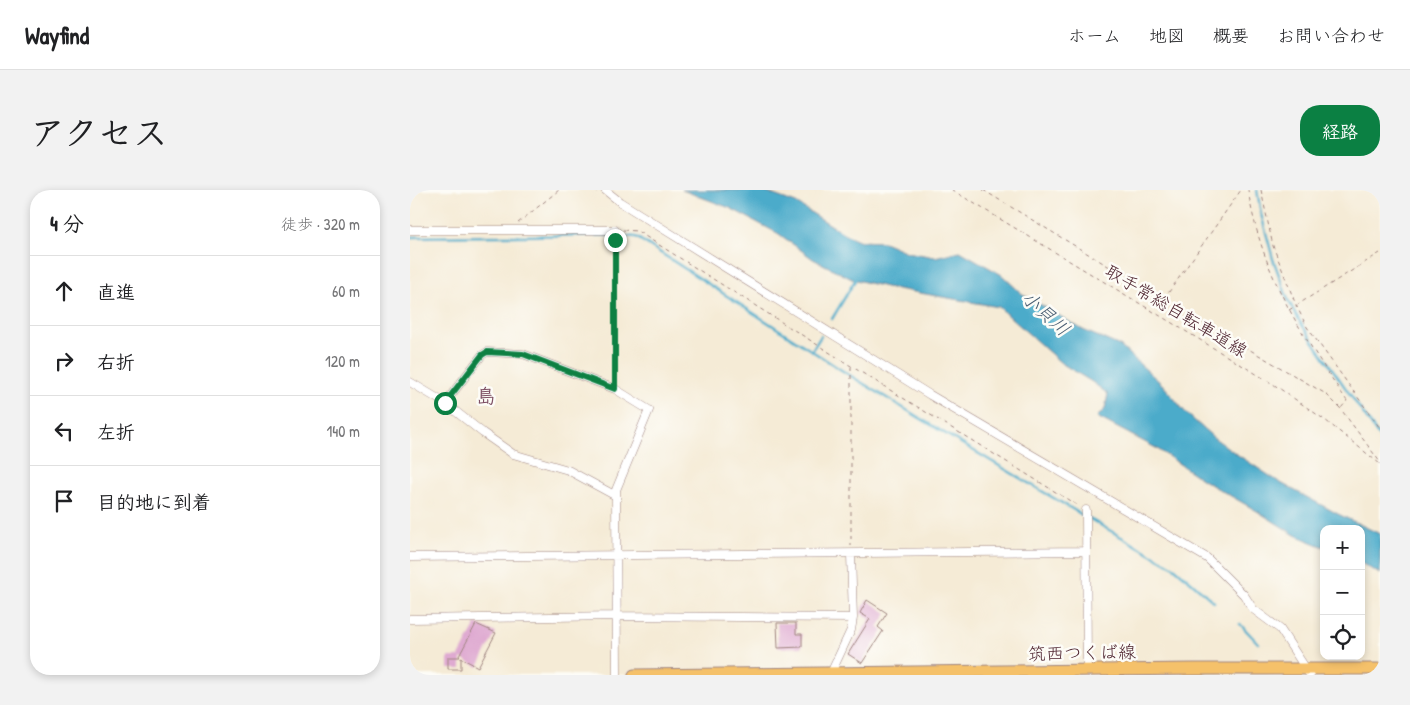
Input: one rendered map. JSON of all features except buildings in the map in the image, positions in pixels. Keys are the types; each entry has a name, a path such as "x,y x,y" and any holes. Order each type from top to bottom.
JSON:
{"main road":[{"name":"筑西つくば線","path":"634,675 978,673 1087,670 1307,672 1380,669"}],"street":[{"path":"605,190 620,202 930,395 1207,558 1244,595 1253,609 1280,628 1307,672"},
{"path":"410,230 615,230"},
{"path":"445,403 482,355 487,352 523,354 615,389 649,410 616,490 618,554 617,675"},
{"path":"410,382 445,403 482,433 513,454 568,470 616,496"},
{"path":"1086,515 1087,670"},
{"path":"410,557 1086,551"},
{"path":"831,673 848,641 851,630 853,618 852,554"},
{"path":"410,618 617,616 853,618"}],"path":[{"path":"509,230 559,190"},
{"name":"取手常総自転車道線","path":"952,190 1273,384 1325,420 1380,463"},
{"path":"983,190 1164,300 1326,394 1340,408 1380,463"},
{"path":"1164,300 1241,190"},
{"path":"1248,190 1252,217 1266,263 1303,336 1347,401 1340,408"},
{"path":"1261,190 1273,246 1296,305 1307,327 1380,428"},
{"path":"615,230 637,231 1086,515"},
{"path":"615,240 615,389"},
{"path":"1289,310 1380,253"},
{"path":"850,366 852,554"}],"water":[{"name":"小貝川","path":"682,190 760,190 796,203 845,234 861,241 884,242 907,252 935,257 960,251 1002,275 1021,293 1083,330 1120,346 1163,385 1186,413 1213,437 1279,482 1361,525 1320,525 1320,545 1295,535 1203,480 1156,448 1097,417 1105,409 1108,394 1061,363 999,307 852,279 813,259 779,234 730,208"},
{"path":"1365,527 1380,534 1380,574 1365,565"}],"waterway":[{"path":"1257,190 1261,214 1273,259 1288,300 1300,322 1380,438"},
{"path":"410,237 610,235 636,237 846,373 1084,516"},
{"path":"832,319 857,277"},
{"path":"812,350 821,336"},
{"path":"1088,518 1174,567 1214,602"},
{"path":"1240,624 1258,643"}],"district":[{"name":"島","path":"486,396"}],"route":[{"path":"445,403 482,355 487,352 523,354 615,389 615,240"}]}
